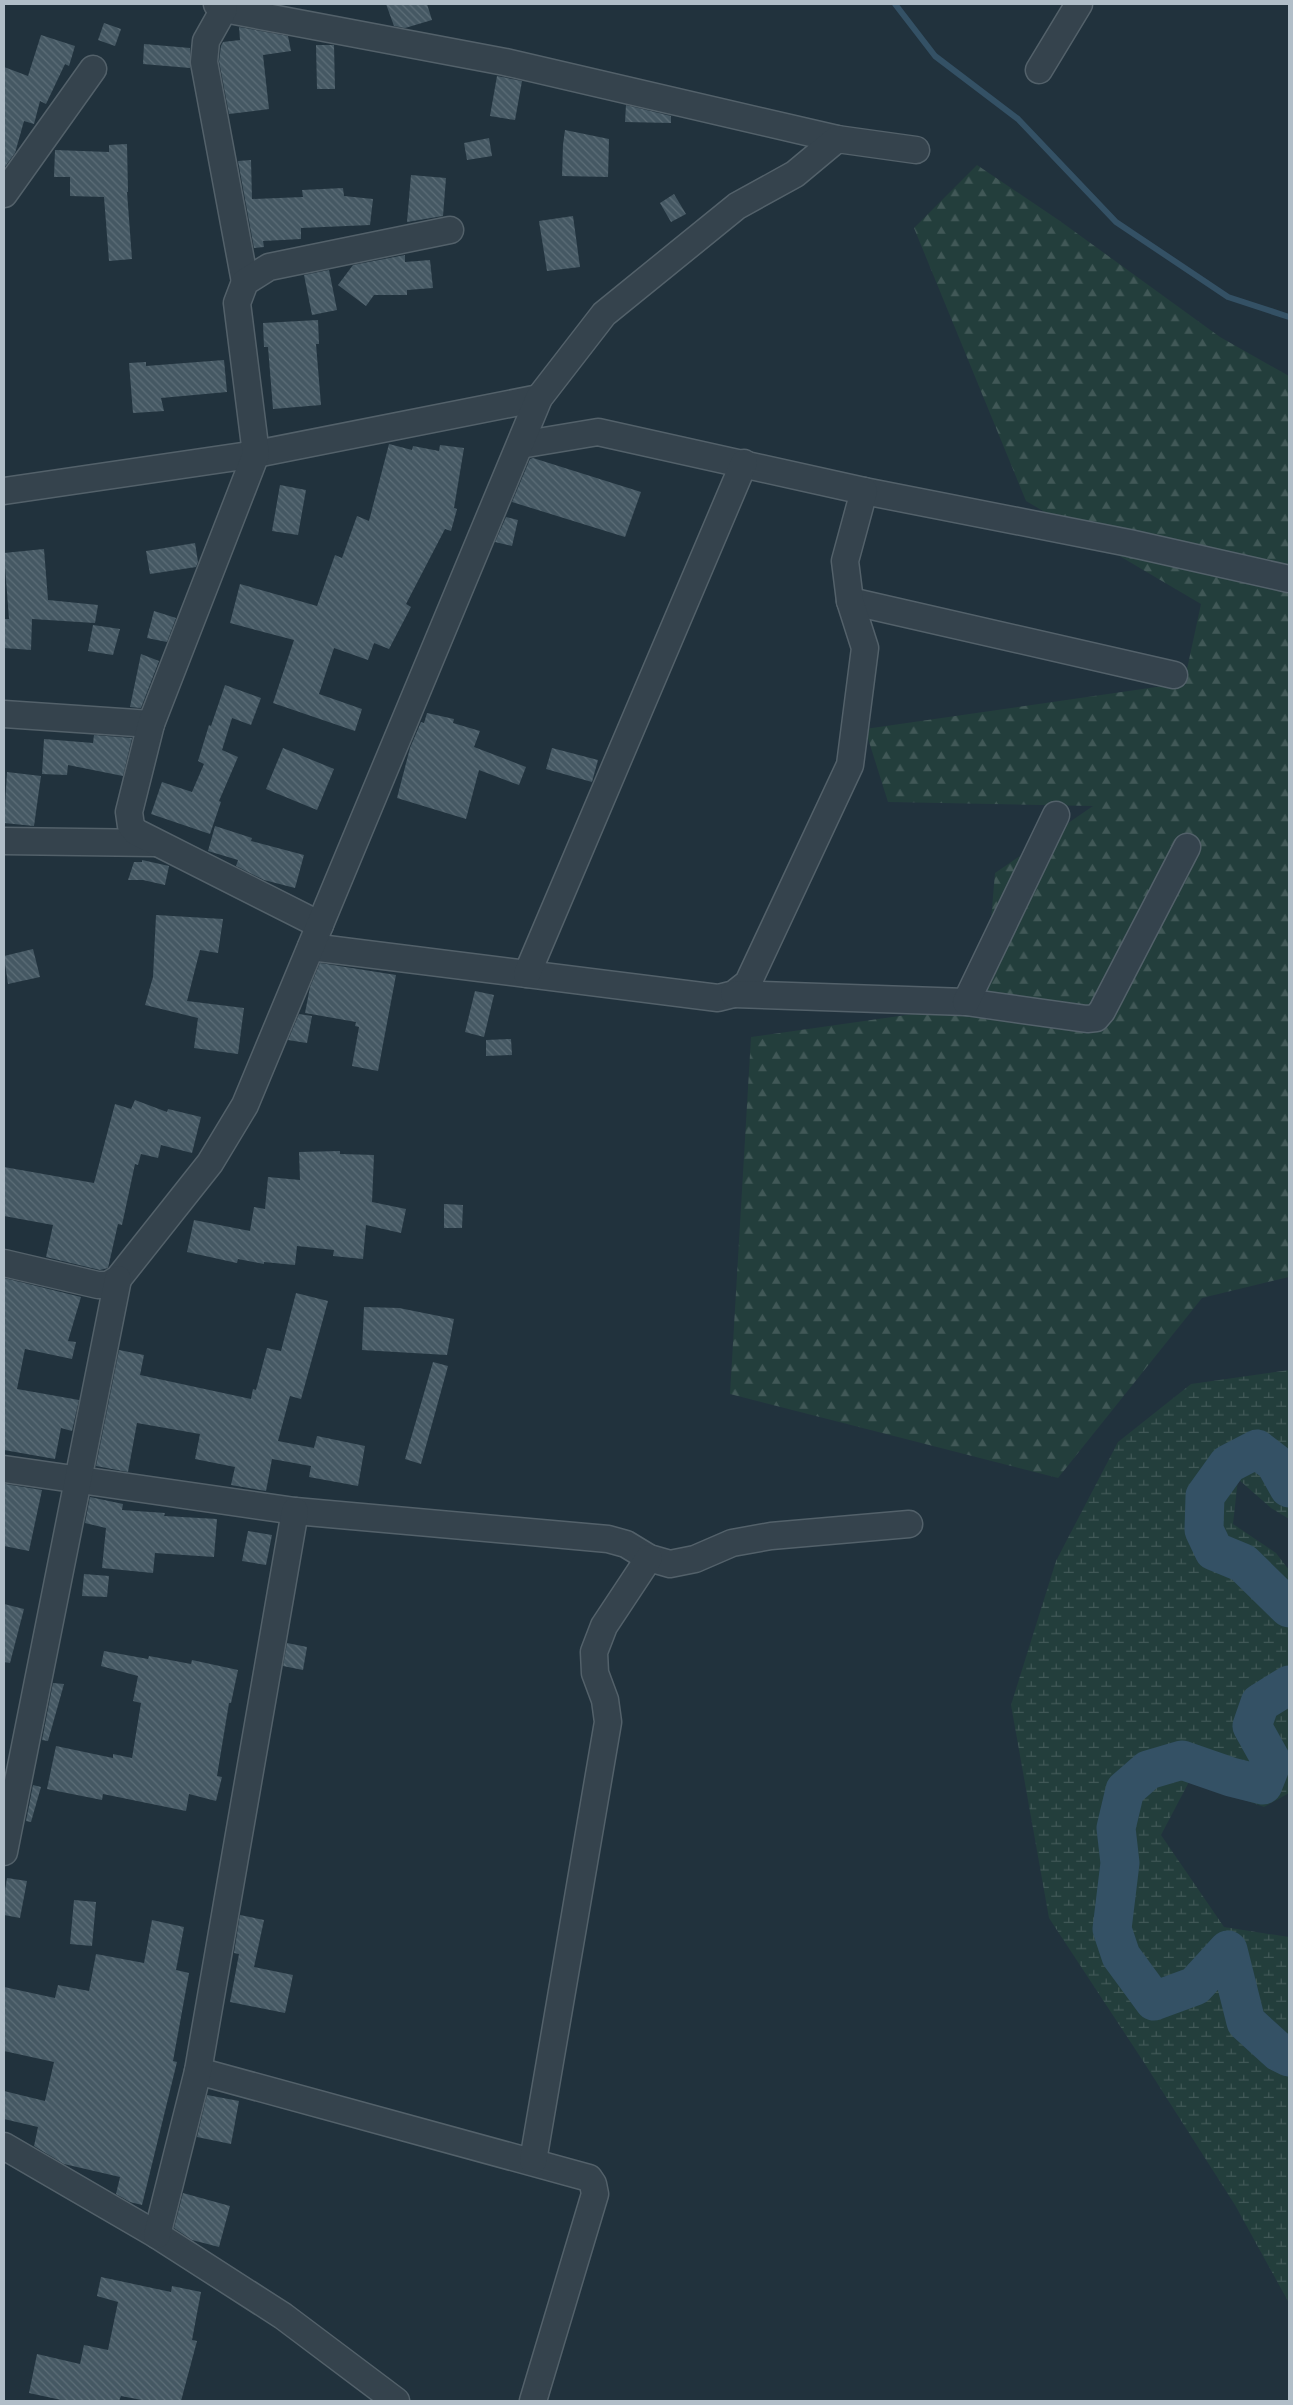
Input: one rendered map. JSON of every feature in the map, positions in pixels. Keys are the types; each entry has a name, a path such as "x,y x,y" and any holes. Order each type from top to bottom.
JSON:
{"street":[{"path":"1039,70 1079,4"},
{"path":"916,150 837,139 505,62 221,6 206,41 204,62 245,282 237,303 256,454 151,724 129,812 131,826 136,832 316,936 527,974 718,998 734,994 966,1002 1087,1019 1096,1018 1102,1012 1187,847"},
{"path":"4,194 93,69"},
{"path":"4,1263 98,1285 108,1285 118,1279 210,1163 245,1105 539,398 604,314 737,206 795,174 837,139"},
{"path":"245,282 269,267 450,230"},
{"path":"4,491 256,454 539,398"},
{"path":"520,445 598,432 864,491 1129,543 1289,579"},
{"path":"527,974 744,463"},
{"path":"734,994 748,983 850,765 865,648 850,601 845,562 864,491"},
{"path":"850,601 1174,674"},
{"path":"4,714 151,724"},
{"path":"966,1002 1056,815"},
{"path":"4,841 158,843"},
{"path":"4,1852 118,1279"},
{"path":"4,1469 294,1511 608,1539 626,1544 649,1558 670,1564 695,1559 732,1543 771,1536 909,1524"},
{"path":"157,2235 198,2071 294,1511"},
{"path":"533,2161 608,1722 605,1700 596,1673 594,1652 604,1626 649,1558"},
{"path":"198,2071 533,2161 589,2178 595,2194 533,2401"},
{"path":"4,2146 157,2235 283,2316 396,2401"}],"green space":[{"path":"977,165 1060,221 1220,337 1289,376 1289,1277 1202,1298 1058,1478 730,1394 751,1037 984,1004 995,873 1093,806 888,802 865,729 1184,683 1201,604 1026,501 914,228"},
{"path":"1289,1370 1289,1519 1271,1508 1238,1479 1233,1524 1276,1553 1289,1570 1289,1793 1264,1807 1190,1780 1161,1835 1224,1927 1289,1937 1289,2303 1235,2205 1049,1918 1011,1705 1056,1561 1118,1442 1191,1384"}],"building":[{"path":"386,4 427,4 432,20 405,28 394,26"},
{"path":"104,23 121,29 115,46 98,40"},
{"path":"239,27 288,36 291,51 263,55 269,109 229,114 219,61 223,42 240,40"},
{"path":"41,35 75,46 69,66 65,64 46,104 40,101 34,124 24,121 15,153 4,168 4,67 28,76"},
{"path":"144,44 190,48 190,68 143,64"},
{"path":"316,45 334,45 335,89 317,89"},
{"path":"497,76 522,81 515,120 490,116"},
{"path":"626,105 671,116 671,123 625,122"},
{"path":"565,130 609,139 608,177 562,176"},
{"path":"489,138 492,156 467,160 464,143"},
{"path":"127,144 127,192 132,259 109,261 104,197 70,196 70,177 54,177 55,150 109,152 109,145"},
{"path":"251,160 252,199 303,197 302,190 343,188 344,196 373,199 370,225 301,228 301,239 263,241 264,247 254,248 238,161"},
{"path":"411,175 446,178 443,216 407,222"},
{"path":"674,194 686,214 671,222 660,203"},
{"path":"573,216 580,267 547,271 539,221"},
{"path":"405,255 405,262 430,260 433,288 407,290 407,295 374,295 366,306 338,285 353,265"},
{"path":"329,270 337,310 312,315 304,275"},
{"path":"318,320 319,344 316,344 321,405 273,409 268,347 264,347 263,323"},
{"path":"224,360 227,392 161,398 164,411 133,413 129,363 146,362 146,366"},
{"path":"389,444 412,450 413,446 439,451 440,445 464,448 454,508 457,509 451,531 445,529 406,604 411,607 389,649 374,643 368,660 334,648 319,694 362,709 355,731 273,703 294,640 230,623 240,584 317,606 335,555 342,558 357,516 369,521"},
{"path":"533,458 641,492 625,537 512,502 530,459"},
{"path":"280,485 306,490 298,535 272,531"},
{"path":"506,517 518,520 512,546 495,542"},
{"path":"195,543 198,562 196,567 150,574 146,551"},
{"path":"44,549 48,600 98,605 95,623 32,619 31,650 4,648 4,619 9,619 4,553"},
{"path":"154,611 176,618 167,642 147,638"},
{"path":"93,625 120,629 113,655 88,651"},
{"path":"141,654 159,661 141,708 130,707"},
{"path":"225,685 261,698 251,725 232,718 222,750 238,757 219,801 221,802 210,834 151,814 162,782 192,792 204,764 198,761 209,725 211,726"},
{"path":"427,713 454,719 453,723 480,731 474,747 526,767 519,785 479,770 466,819 397,798 410,748 421,722 424,723"},
{"path":"94,735 132,738 123,776 68,765 67,775 42,774 44,739 93,743"},
{"path":"283,748 334,769 317,810 266,789"},
{"path":"552,748 598,760 592,782 546,769"},
{"path":"7,772 41,776 34,826 4,823"},
{"path":"215,826 252,838 251,841 304,855 295,888 264,880 236,866 238,860 208,851"},
{"path":"142,860 169,866 165,885 143,880 128,880 134,862 142,862"},
{"path":"156,915 223,919 218,953 200,950 187,1001 244,1008 238,1054 194,1048 198,1018 145,1005 153,977"},
{"path":"33,949 40,977 8,984 4,956"},
{"path":"320,963 396,975 378,1071 352,1066 359,1027 355,1026 356,1022 305,1013 310,987"},
{"path":"475,991 494,995 484,1037 465,1032"},
{"path":"299,1014 312,1016 307,1043 288,1040"},
{"path":"511,1039 512,1055 486,1056 486,1040"},
{"path":"135,1100 167,1112 168,1109 201,1117 192,1153 161,1145 158,1158 141,1154 138,1165 135,1164 122,1225 118,1224 108,1268 100,1270 46,1257 53,1225 4,1216 4,1167 94,1183 115,1104 131,1109"},
{"path":"340,1151 340,1154 374,1155 372,1202 406,1209 401,1233 366,1225 363,1259 333,1256 334,1250 297,1246 295,1265 264,1262 264,1264 238,1259 237,1263 187,1252 194,1220 250,1231 254,1207 265,1209 268,1177 300,1180 299,1152"},
{"path":"444,1204 463,1205 462,1228 444,1228"},
{"path":"4,1278 81,1297 68,1341 76,1342 72,1359 25,1349 17,1389 79,1400 72,1431 61,1428 55,1459 4,1450"},
{"path":"296,1293 328,1301 301,1399 290,1396 278,1441 314,1448 317,1436 365,1446 358,1486 309,1477 311,1466 272,1459 266,1491 231,1485 235,1467 195,1459 200,1434 137,1423 128,1472 96,1466 119,1350 144,1355 140,1375 251,1399 253,1389 256,1390 267,1348 281,1351"},
{"path":"364,1307 399,1308 454,1319 447,1355 362,1350"},
{"path":"433,1362 448,1366 421,1464 405,1459"},
{"path":"5,1484 42,1490 29,1551 4,1546"},
{"path":"90,1497 123,1504 122,1510 165,1513 164,1516 217,1519 214,1557 155,1553 153,1573 102,1568 106,1528 85,1523"},
{"path":"248,1531 272,1535 266,1565 242,1561"},
{"path":"84,1574 109,1576 107,1597 82,1596"},
{"path":"4,1604 24,1609 10,1663 4,1662"},
{"path":"287,1643 307,1647 303,1670 283,1666"},
{"path":"104,1651 148,1659 149,1656 191,1664 192,1660 238,1670 231,1703 229,1703 217,1776 222,1777 216,1801 189,1794 186,1811 103,1794 102,1800 47,1789 56,1746 113,1758 113,1754 132,1758 141,1703 133,1701 138,1676 101,1666"},
{"path":"53,1683 64,1684 48,1741 42,1740"},
{"path":"33,1785 41,1787 31,1822 26,1821"},
{"path":"7,1878 27,1881 20,1918 4,1915"},
{"path":"74,1900 96,1902 92,1946 70,1944"},
{"path":"240,1915 264,1920 254,1967 293,1975 285,2013 230,2002 239,1954 234,1953"},
{"path":"152,1920 184,1927 176,1970 189,1973 173,2061 177,2062 142,2205 130,2202 116,2194 120,2177 64,2164 34,2146 38,2127 4,2119 4,2091 45,2101 54,2062 4,2051 4,1987 55,1998 58,1985 89,1991 96,1954 144,1963"},
{"path":"207,2095 239,2101 231,2144 197,2137"},
{"path":"183,2193 230,2206 219,2247 192,2240 174,2228"},
{"path":"101,2277 171,2292 172,2286 201,2292 192,2340 197,2341 181,2401 147,2401 121,2396 119,2401 66,2401 29,2393 37,2354 80,2364 84,2345 108,2350 118,2302 97,2296"}],"waterway":[{"path":"895,4 935,56 1018,119 1116,222 1228,297 1289,317"},
{"path":"1289,1488 1275,1463 1257,1449 1228,1464 1205,1496 1204,1530 1214,1551 1243,1563 1289,1608"},
{"path":"1289,1685 1260,1703 1252,1726 1272,1762 1263,1785 1231,1777 1182,1760 1148,1770 1125,1790 1116,1828 1120,1863 1112,1929 1121,1956 1154,2001 1195,1986 1228,1950 1246,2022 1279,2052 1289,2057"}]}
